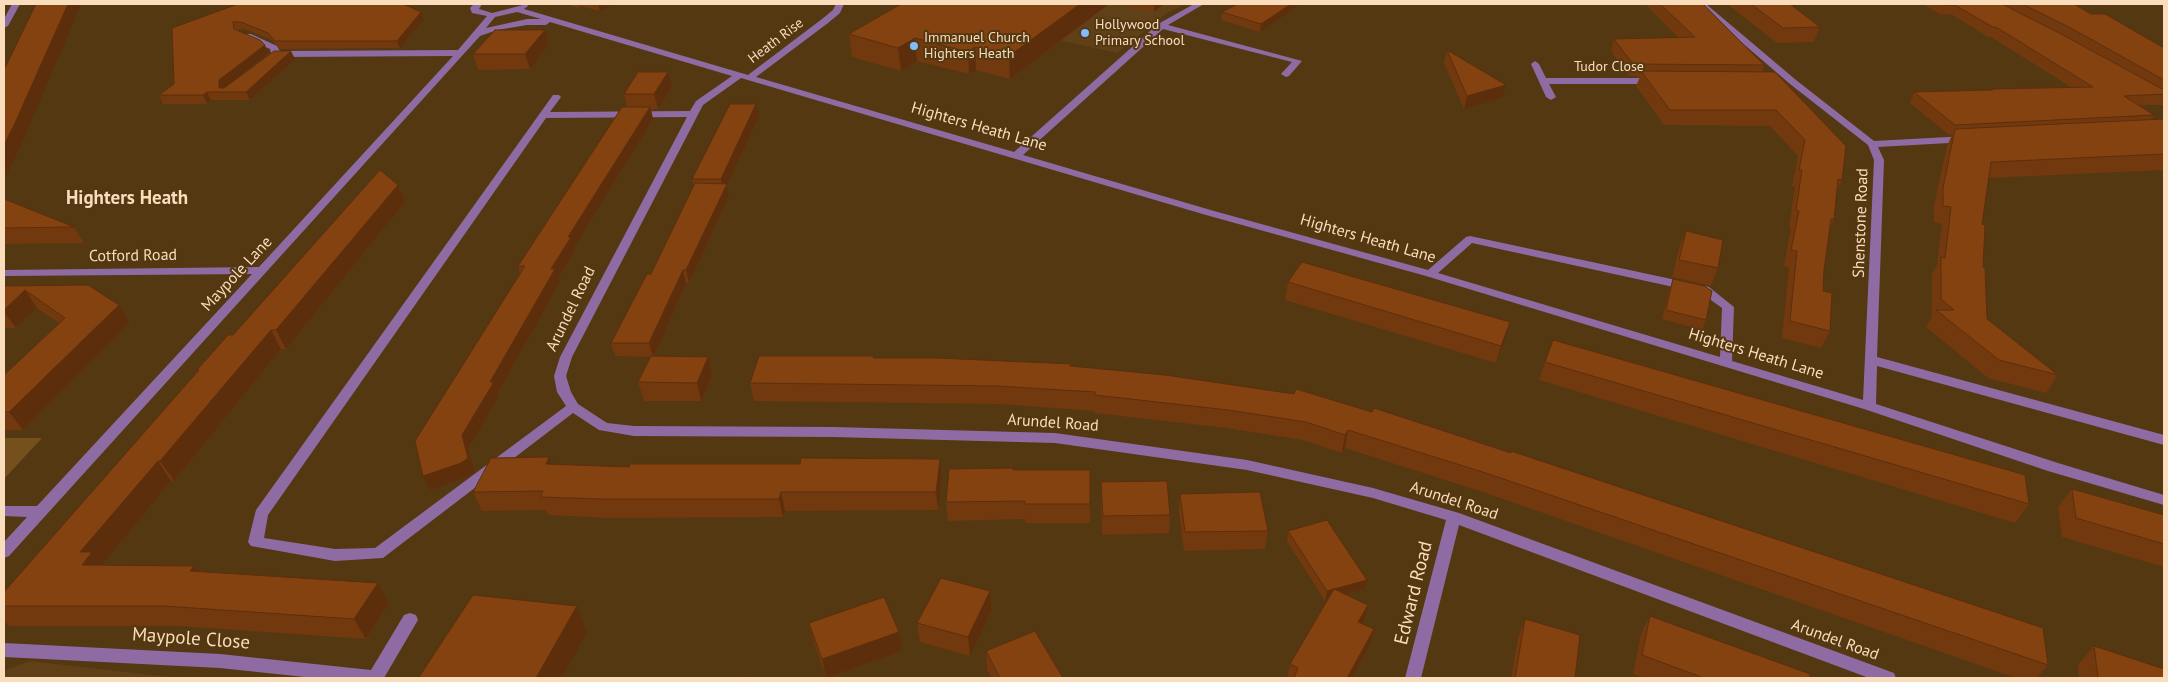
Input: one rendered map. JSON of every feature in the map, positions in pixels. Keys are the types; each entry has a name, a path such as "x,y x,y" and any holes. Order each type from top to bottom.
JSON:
{"street":[{"path":"4,26 16,4"},
{"path":"478,4 474,8 475,11 492,15 522,7"},
{"name":"Heath Rise","path":"743,77 825,21 837,11 840,4"},
{"path":"1016,156 1161,26 1200,4"},
{"path":"1701,4 1793,82 1872,144 1979,139"},
{"name":"Highters Heath Lane","path":"522,7 558,22 743,77 1430,274 1869,406 2053,467 2164,500"},
{"name":"Maypole Lane","path":"4,552 461,53 492,15"},
{"name":"Highters Heath Lane","path":"477,34 495,28 527,22 558,22"},
{"path":"1161,26 1298,61 1286,74"},
{"path":"240,33 268,44 276,54"},
{"path":"262,63 276,54 461,53"},
{"path":"1535,64 1551,97"},
{"name":"Arundel Road","path":"743,77 699,103 566,357 560,376 564,392 573,407 604,427 634,432 834,432 1055,438 1247,465 1373,494 1454,517 1888,678"},
{"name":"Tudor Close","path":"1544,81 1664,81"},
{"path":"1774,82 1793,82"},
{"path":"556,96 261,514 256,542 335,555 378,554 573,407"},
{"path":"543,115 693,114"},
{"name":"Shenstone Road","path":"1869,406 1880,160 1872,144"},
{"path":"1430,274 1470,239 1705,290 1728,307 1726,364"},
{"name":"Cotford Road","path":"4,273 263,270"},
{"path":"1872,360 2164,440"},
{"path":"4,511 40,512"},
{"name":"Edward Road","path":"1413,678 1454,517"},
{"name":"Maypole Close","path":"4,650 220,661 376,678 410,620"}],"shaded area":[{"name":"Hollywood Primary School","path":"912,4 1185,4 1167,13 1117,53 910,7"},
{"path":"4,438 42,438 4,479"},
{"path":"30,661 178,678 4,678 4,671"}],"building":[{"path":"36,4 68,4 4,145 4,70"},
{"path":"238,4 403,4 421,12 397,41 275,41 268,33 241,22 233,22 234,29 260,40 265,45 219,80 219,88 224,88 274,51 291,51 246,92 207,92 203,95 159,95 174,84 172,28"},
{"path":"901,4 1080,4 1009,56 975,47 968,52 915,38 898,48 849,34"},
{"path":"1238,4 1291,4 1261,24 1222,12"},
{"path":"1660,4 1703,4 1764,65 1633,64 1614,39 1695,37"},
{"path":"1751,4 1790,4 1820,27 1783,28"},
{"path":"1943,4 2002,4 2164,90 2164,94 2124,96 2154,115 1955,125 1914,92 2093,87 1996,27 1955,5"},
{"path":"2022,4 2074,4 2091,14 2105,14 2164,48 2164,80 2069,27"},
{"path":"495,30 545,30 525,54 473,54"},
{"path":"1447,50 1506,85 1467,96"},
{"path":"1641,71 1775,72 1846,146 1842,180 1838,179 1834,219 1831,219 1824,270 1823,291 1832,293 1830,331 1790,321 1797,251 1791,250 1799,211 1796,210 1802,170 1799,170 1805,140 1776,110 1670,110"},
{"path":"638,72 668,72 654,94 624,94"},
{"path":"730,104 756,104 721,179 692,179"},
{"path":"622,107 650,107 568,237 571,237 551,269 555,269 490,382 494,382 462,435 468,458 461,463 423,476 415,441 525,266 518,266"},
{"path":"2164,119 2164,154 1991,162 1982,224 1985,225 1983,267 1985,268 1987,319 2058,375 1999,360 1936,310 1954,310 1941,299 1941,257 1945,258 1951,207 1943,206 1943,188 1955,129"},
{"path":"380,170 398,185 276,330 271,330 80,552 92,552 82,565 194,566 190,571 378,583 354,619 164,606 4,606 4,592 228,335 233,335"},
{"path":"695,183 727,184 686,270 683,270 649,343 611,343 647,274 651,274"},
{"path":"4,199 74,227 4,228"},
{"path":"1686,231 1723,240 1718,268 1679,260"},
{"path":"1302,262 1510,322 1501,346 1288,282"},
{"path":"1673,279 1704,286 1712,291 1706,320 1666,310"},
{"path":"88,285 119,305 9,412 4,412 4,375 65,318 25,290 4,310 4,286"},
{"path":"1553,340 2025,475 2029,504 1545,362"},
{"path":"651,356 708,357 697,383 638,382"},
{"path":"759,356 874,356 873,358 937,358 1071,364 1070,366 1165,375 1294,394 1296,389 1372,412 1374,408 1511,453 1511,451 2043,628 2048,665 1489,474 1348,430 1345,435 1306,422 1228,410 1095,395 1095,392 998,386 750,383"},
{"path":"549,457 546,464 629,467 630,464 800,464 801,458 940,459 936,492 781,492 779,499 602,499 540,497 543,491 473,492 491,458"},
{"path":"1013,468 1013,470 1090,470 1090,504 1025,504 1025,501 946,502 949,469"},
{"path":"1167,481 1170,515 1103,516 1101,482"},
{"path":"2072,489 2164,515 2164,544 2076,518"},
{"path":"1260,492 1268,531 1185,532 1180,494"},
{"path":"1327,520 1367,580 1327,591 1288,531"},
{"path":"941,578 990,591 968,637 917,623"},
{"path":"1334,589 1368,605 1358,622 1374,629 1347,678 1294,678 1298,668 1290,664"},
{"path":"473,595 577,606 536,678 419,677"},
{"path":"884,597 899,632 822,659 809,623"},
{"path":"1650,616 1810,674 1810,677 1813,678 1704,678 1642,655"},
{"path":"1525,619 1580,635 1575,678 1515,678"},
{"path":"1035,631 1063,678 1000,678 986,651"},
{"path":"2094,646 2164,669 2164,678 2098,678"}],"place":[{"name":"Hollywood Primary School","path":"1085,33"},
{"name":"Immanuel Church Highters Heath","path":"914,46"}],"district":[{"name":"Highters Heath","path":"127,199"}]}
